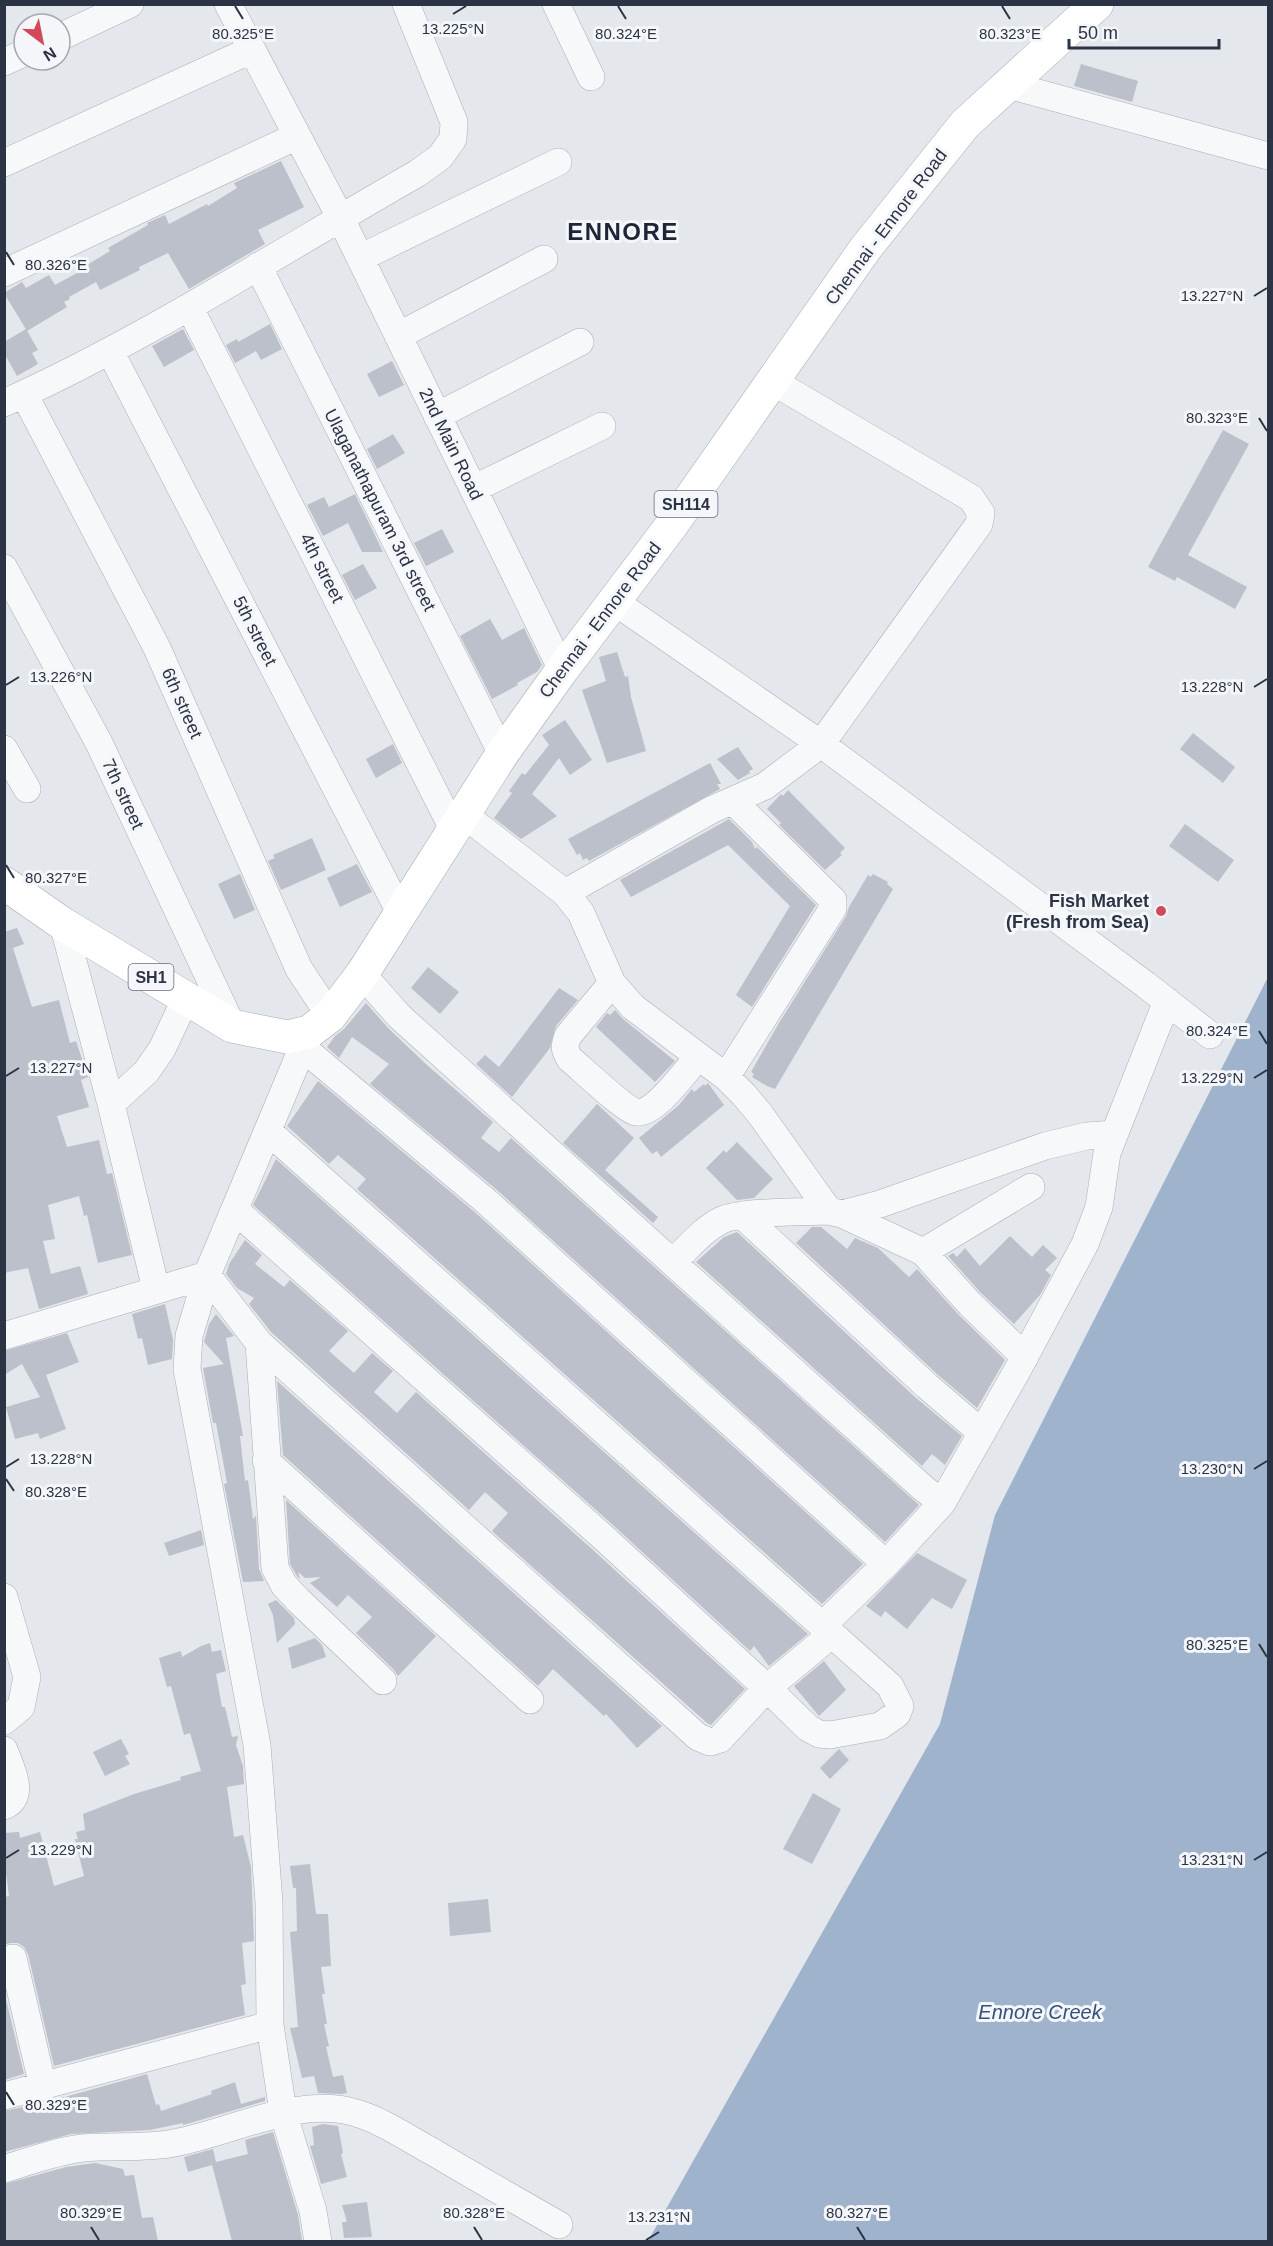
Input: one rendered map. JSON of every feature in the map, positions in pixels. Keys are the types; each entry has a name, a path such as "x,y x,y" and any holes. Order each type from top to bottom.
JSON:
{"main road":[{"name":"Chennai - Ennore Road","path":"314,1032 362,974 502,754 562,670 615,602 865,249 965,124 1097,4"},
{"name":"SH1","path":"9,893 232,1026 287,1037 314,1032"}],"street":[{"path":"72,31 130,4"},
{"name":"2nd Main Road","path":"228,4 340,217 562,670"},
{"path":"14,398 110,351 190,308 340,217 418,173 440,157 453,139 454,122 406,4"},
{"path":"556,4 591,76"},
{"path":"4,163 251,50"},
{"path":"1009,85 1269,156"},
{"path":"4,273 297,136"},
{"path":"360,258 558,162"},
{"path":"398,336 544,259"},
{"name":"Ulaganathapuram 3rd street","path":"258,266 502,754"},
{"name":"4th street","path":"190,308 458,822"},
{"path":"438,416 580,342"},
{"name":"5th street","path":"110,351 400,912"},
{"path":"565,893 711,810 772,781 821,744 979,524 981,513 971,498 772,381"},
{"name":"6th street","path":"14,398 157,648 299,969 314,1032 487,1202 886,1564"},
{"path":"473,489 602,426"},
{"name":"7th street","path":"4,568 99,743 232,1026"},
{"path":"615,602 821,744 1210,1035"},
{"path":"4,749 27,789"},
{"path":"726,1077 833,908 833,900 733,801"},
{"path":"458,822 565,893 581,913 612,983 633,1007 726,1077 760,1114 835,1213 923,1252 970,1304 1025,1357"},
{"path":"63,924 111,1104 156,1289"},
{"path":"362,974 399,1016 942,1503"},
{"path":"612,983 568,1036 564,1044 565,1052 570,1059 636,1112 647,1110 656,1104 698,1057"},
{"path":"111,1104 146,1072 162,1049 186,998"},
{"path":"207,1275 259,1343 698,1737 710,1742 720,1739 767,1688 827,1630 942,1503 1025,1357 1085,1244 1100,1208 1107,1153 1167,1001"},
{"path":"314,1032 268,1131 207,1275 189,1336 187,1369 257,1745 269,1902 270,2025 283,2112 313,2211 318,2241"},
{"path":"235,1210 604,1538 808,1728 819,1734 830,1736 880,1726 897,1714 900,1706 890,1686 268,1131"},
{"path":"673,1262 707,1230 723,1219 742,1215 835,1213 880,1204 1045,1146 1087,1136 1114,1134"},
{"path":"923,1252 1031,1187"},
{"path":"742,1215 927,1386 982,1433"},
{"path":"4,1336 207,1275"},
{"path":"259,1343 275,1568 284,1585 383,1681"},
{"path":"266,1461 530,1700"},
{"path":"4,1721 21,1707 27,1677 15,1668 7,1611"},
{"path":"4,1750 16,1786 11,1803 4,1806"},
{"path":"13,1958 43,2086"},
{"path":"4,2096 270,2025"},
{"path":"4,2169 65,2150 86,2147 122,2148 172,2144 210,2135 283,2112 322,2109 356,2112 399,2133 559,2225"}],"water":[{"name":"Ennore Creek","path":"1268,977 1268,2241 648,2241 940,1724 995,1515"}],"building":[{"path":"1081,64 1138,81 1132,102 1074,86"},
{"path":"281,161 304,207 258,230 265,244 189,289 168,253 100,290 96,282 69,297 70,299 64,302 67,307 27,331 4,293 22,282 26,288 49,275 55,285 88,267 87,265 110,251 108,248 148,225 147,223 165,215 169,224 207,204 208,206 237,188 234,183"},
{"path":"270,324 282,349 261,360 256,351 235,363 226,345 237,339 238,342"},
{"path":"26,329 38,350 32,353 38,364 17,376 4,353 4,342"},
{"path":"183,329 194,350 164,367 152,346"},
{"path":"392,361 404,385 379,397 367,374"},
{"path":"1223,430 1249,444 1188,555 1247,587 1235,609 1177,577 1175,581 1148,567"},
{"path":"393,434 405,453 377,469 367,449"},
{"path":"355,494 383,552 362,552 348,523 323,536 307,505 324,497 329,507"},
{"path":"442,529 454,552 426,566 414,543"},
{"path":"363,564 377,588 355,600 342,575"},
{"path":"490,619 502,640 524,628 542,665 537,672 517,683 518,685 492,699 460,636"},
{"path":"617,652 625,677 628,676 631,697 646,751 607,763 582,690 606,681 599,657"},
{"path":"565,720 592,760 570,775 559,758 532,794 557,816 521,839 494,818 512,793 509,791 522,773 525,775 549,745 542,735"},
{"path":"1193,733 1235,767 1223,783 1180,749"},
{"path":"393,744 402,763 376,778 366,759"},
{"path":"738,747 753,769 738,780 717,759"},
{"path":"710,763 721,784 717,784 720,789 589,861 587,858 583,860 580,853 577,855 568,839"},
{"path":"788,790 845,848 840,853 842,855 825,870 779,825 781,823 767,809"},
{"path":"729,819 752,842 755,849 757,847 816,905 752,1007 736,995 790,906 728,845 631,897 620,880"},
{"path":"1185,824 1234,860 1218,882 1169,846"},
{"path":"312,838 326,870 281,890 268,861 275,858 273,855"},
{"path":"357,864 372,892 340,907 327,878"},
{"path":"240,874 255,910 234,919 218,884"},
{"path":"873,874 888,882 887,884 893,889 775,1089 767,1086 752,1077 754,1074 751,1072 846,916 868,875 871,877"},
{"path":"17,928 24,944 13,948 32,1007 59,1000 70,1043 76,1041 88,1077 81,1080 89,1107 57,1116 67,1147 99,1140 107,1174 112,1173 132,1255 98,1263 87,1215 84,1216 79,1196 48,1205 55,1239 43,1241 51,1274 80,1266 88,1294 39,1309 28,1268 4,1273 4,932"},
{"path":"428,967 459,992 440,1014 411,988"},
{"path":"559,988 578,1000 556,1026 550,1048 512,1097 476,1064 485,1055 499,1067"},
{"path":"366,1003 388,1028 428,1066 493,1122 481,1138 499,1152 511,1138 919,1505 885,1542 497,1190 370,1084 389,1064 352,1037 339,1058 327,1047"},
{"path":"615,1010 675,1061 655,1082 596,1027 607,1013 610,1015"},
{"path":"318,1081 477,1214 863,1564 822,1604 357,1189 366,1179 338,1155 329,1164 287,1126"},
{"path":"708,1083 724,1105 661,1157 657,1151 652,1154 639,1138 679,1105 692,1089 694,1092"},
{"path":"597,1104 634,1138 605,1170 658,1217 653,1223 563,1143"},
{"path":"737,1142 773,1179 754,1198 737,1200 706,1168 724,1150 726,1153"},
{"path":"276,1159 808,1634 769,1666 754,1646 750,1651 614,1526 253,1205"},
{"path":"812,1227 821,1227 847,1249 855,1238 878,1248 909,1277 917,1269 1005,1360 977,1408 937,1374 796,1243"},
{"path":"737,1232 916,1398 962,1436 945,1465 932,1454 922,1466 696,1262 724,1237"},
{"path":"1010,1236 1032,1257 1043,1245 1057,1258 1045,1270 1051,1275 1040,1295 1014,1324 981,1293 948,1256 953,1253 957,1257 965,1248 980,1266"},
{"path":"245,1240 262,1255 255,1264 284,1287 290,1280 348,1331 329,1351 354,1373 372,1353 393,1371 374,1392 397,1413 416,1392 745,1689 711,1725 492,1531 508,1513 485,1492 469,1510 271,1332 249,1304 254,1298 237,1288 226,1274 229,1264"},
{"path":"165,1304 173,1340 172,1359 148,1365 142,1338 138,1339 132,1314"},
{"path":"216,1314 234,1336 226,1338 243,1436 240,1436 245,1481 248,1480 253,1519 256,1516 259,1569 264,1581 243,1582 224,1484 227,1483 216,1423 213,1423 203,1368 224,1364 204,1342 209,1324"},
{"path":"67,1333 79,1362 46,1375 66,1429 40,1439 38,1433 15,1439 6,1407 40,1397 22,1364 4,1375 4,1351"},
{"path":"277,1381 662,1726 637,1748 606,1714 604,1716 553,1669 538,1686 283,1455"},
{"path":"286,1500 436,1636 398,1676 356,1633 372,1617 348,1595 337,1607 310,1583 321,1577 305,1578 298,1572 300,1579 297,1576 290,1564"},
{"path":"201,1530 204,1545 169,1556 164,1543"},
{"path":"917,1553 967,1580 952,1609 932,1598 907,1629 885,1611 881,1617 866,1606"},
{"path":"276,1600 294,1618 295,1624 277,1643 273,1615 268,1604"},
{"path":"315,1638 322,1645 326,1657 292,1669 288,1648"},
{"path":"210,1643 212,1652 221,1650 226,1671 216,1674 222,1707 225,1707 232,1737 238,1736 236,1745 243,1766 244,1784 227,1787 234,1837 243,1835 251,1867 254,1941 242,1943 246,1984 241,1985 245,2015 54,2066 28,1954 18,1943 4,1945 4,1897 9,1896 4,1857 4,1833 19,1832 20,1838 40,1832 54,1886 84,1876 75,1839 78,1839 76,1832 85,1830 83,1814 201,1771 190,1733 184,1735 171,1686 167,1687 159,1658 181,1651 182,1657"},
{"path":"824,1661 846,1690 819,1716 794,1686"},
{"path":"121,1739 129,1754 125,1756 130,1764 105,1776 93,1752"},
{"path":"839,1749 849,1760 830,1779 820,1768"},
{"path":"813,1793 841,1809 812,1864 783,1849"},
{"path":"310,1864 316,1914 328,1914 331,1966 321,1967 325,1994 322,1994 327,2024 324,2024 329,2046 326,2047 333,2077 343,2075 347,2093 342,2094 318,2093 314,2076 302,2078 290,2028 298,2027 290,1932 297,1931 296,1888 293,1888 290,1866"},
{"path":"488,1899 491,1932 450,1936 448,1903"},
{"path":"4,1991 24,2074 4,2080"},
{"path":"147,2074 156,2105 159,2104 161,2111 212,2094 211,2091 235,2082 241,2104 265,2097 265,2101 183,2125 183,2123 150,2130 71,2134 4,2152 4,2111 47,2102"},
{"path":"323,2124 338,2126 343,2153 341,2154 347,2177 321,2184 310,2146 314,2145 312,2127"},
{"path":"273,2132 298,2215 302,2241 232,2241 212,2165 188,2172 184,2157 213,2149 216,2162 248,2154 245,2140"},
{"path":"95,2163 123,2169 125,2176 134,2175 142,2218 153,2217 158,2241 4,2241 4,2184 66,2167"},
{"path":"367,2202 372,2237 344,2238 342,2222 347,2222 342,2205"}],"place":[{"name":"Fish Market (Fresh from Sea)","path":"1161,911"}],"district":[{"name":"ENNORE","path":"623,231"}]}
